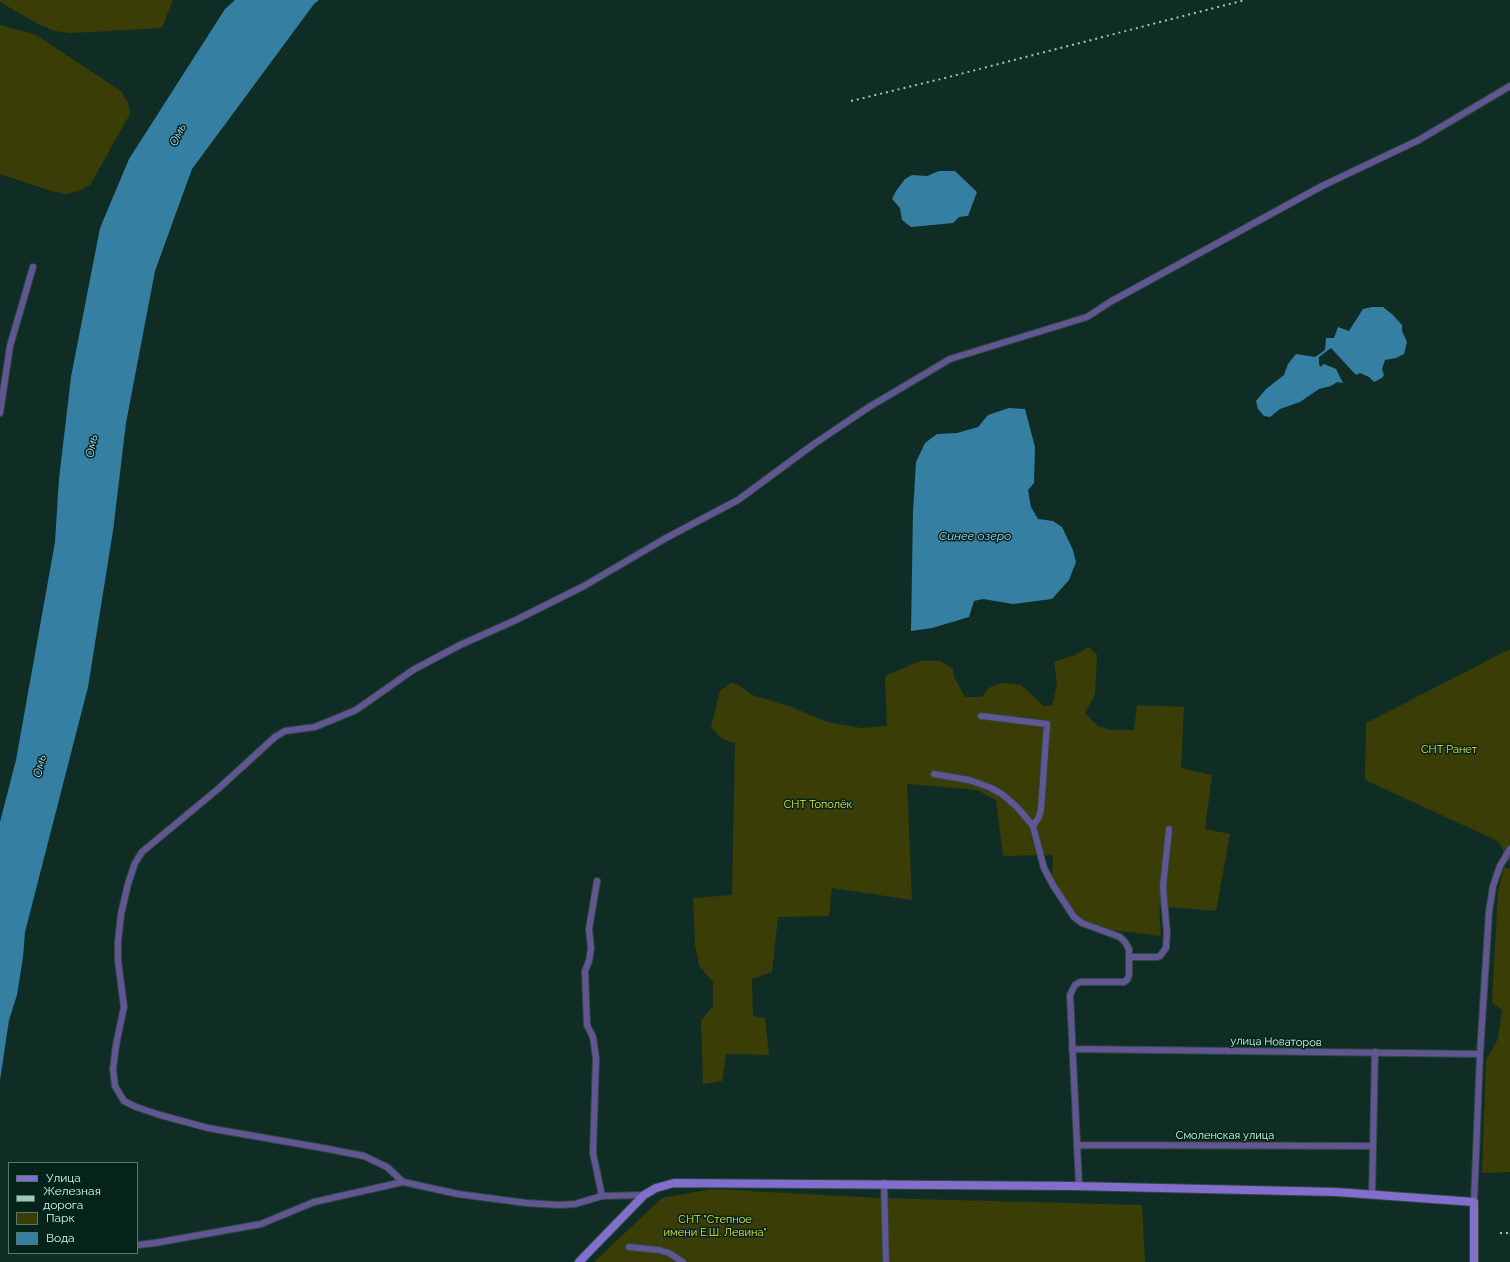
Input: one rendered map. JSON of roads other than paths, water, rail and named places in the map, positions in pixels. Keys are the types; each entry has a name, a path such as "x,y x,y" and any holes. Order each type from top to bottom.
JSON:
{"street":[{"path":"403,1182 388,1168 364,1156 208,1128 160,1116 124,1101 115,1086 113,1069 116,1045 124,1007 118,961 118,942 128,884 135,863 142,852 218,789 275,737 285,731 315,727 356,710 414,670 460,645 516,620 584,586 666,538 738,500 836,428 950,358 1087,317 1110,302 1322,186 1419,140 1510,86"},
{"path":"0,413 10,346 33,267"},
{"path":"981,716 1047,724 1041,809 1039,817 1033,826"},
{"path":"934,774 969,780 989,787 1002,794 1017,807 1033,826 1044,868 1074,918 1082,923 1120,937 1128,949 1129,975 1127,980 1124,982 1080,982 1075,985 1070,995 1079,1186"},
{"path":"1129,957 1156,957 1160,956 1166,948 1167,933 1163,887 1169,828"},
{"path":"1474,1262 1474,1202 1480,1054 1489,912 1493,886 1500,866 1510,849"},
{"path":"597,881 589,929 591,948 589,961 585,971 588,1025 593,1037 596,1058 593,1153 602,1196"},
{"name":"улица Новаторов","path":"1072,1049 1480,1054"},
{"path":"1372,1195 1375,1052"},
{"name":"Смоленская улица","path":"1077,1145 1373,1146"},
{"path":"138,1245 261,1224 314,1202 403,1182 458,1194 533,1203 575,1204 602,1196 644,1195"},
{"path":"579,1262 644,1195 656,1188 674,1183 1079,1186 1154,1189 1336,1192 1474,1202"},
{"path":"884,1184 886,1262"},
{"path":"629,1247 659,1250 668,1253 683,1262"}],"water":[{"name":"Омь","path":"235,0 319,0 314,4 192,169 155,271 126,423 113,531 88,687 25,932 17,995 9,1020 0,1080 0,822 16,760 55,542 59,479 71,377 100,228 129,159 225,9"},
{"path":"939,171 955,171 977,192 968,216 959,217 953,223 911,227 902,220 900,208 892,199 896,191 905,179 912,175 927,176"},
{"path":"1383,307 1393,315 1402,325 1402,331 1407,342 1404,354 1396,358 1385,360 1382,369 1384,375 1382,378 1374,382 1369,377 1360,373 1356,375 1331,348 1319,357 1320,367 1324,364 1336,369 1343,383 1337,382 1331,386 1319,389 1300,402 1280,409 1270,417 1264,416 1258,409 1256,401 1266,389 1284,375 1288,364 1296,354 1315,357 1325,350 1326,338 1334,338 1338,327 1349,331 1363,309"},
{"name":"Синее озеро","path":"1009,408 1025,409 1035,447 1034,483 1028,490 1031,507 1038,519 1053,521 1062,527 1073,550 1076,562 1069,580 1052,599 1013,604 983,599 974,601 969,617 932,628 911,631 913,512 916,462 925,443 937,434 957,433 978,427 988,415"}],"railway":[{"path":"851,101 1245,0"},
{"path":"1500,1233 1510,1233"}],"park label":[{"name":"СНТ Ранет","path":"1449,750"},
{"name":"СНТ Тополёк","path":"818,805"},
{"name":"СНТ \"Степное имени Е.Ш. Левина\"","path":"715,1226"}]}
